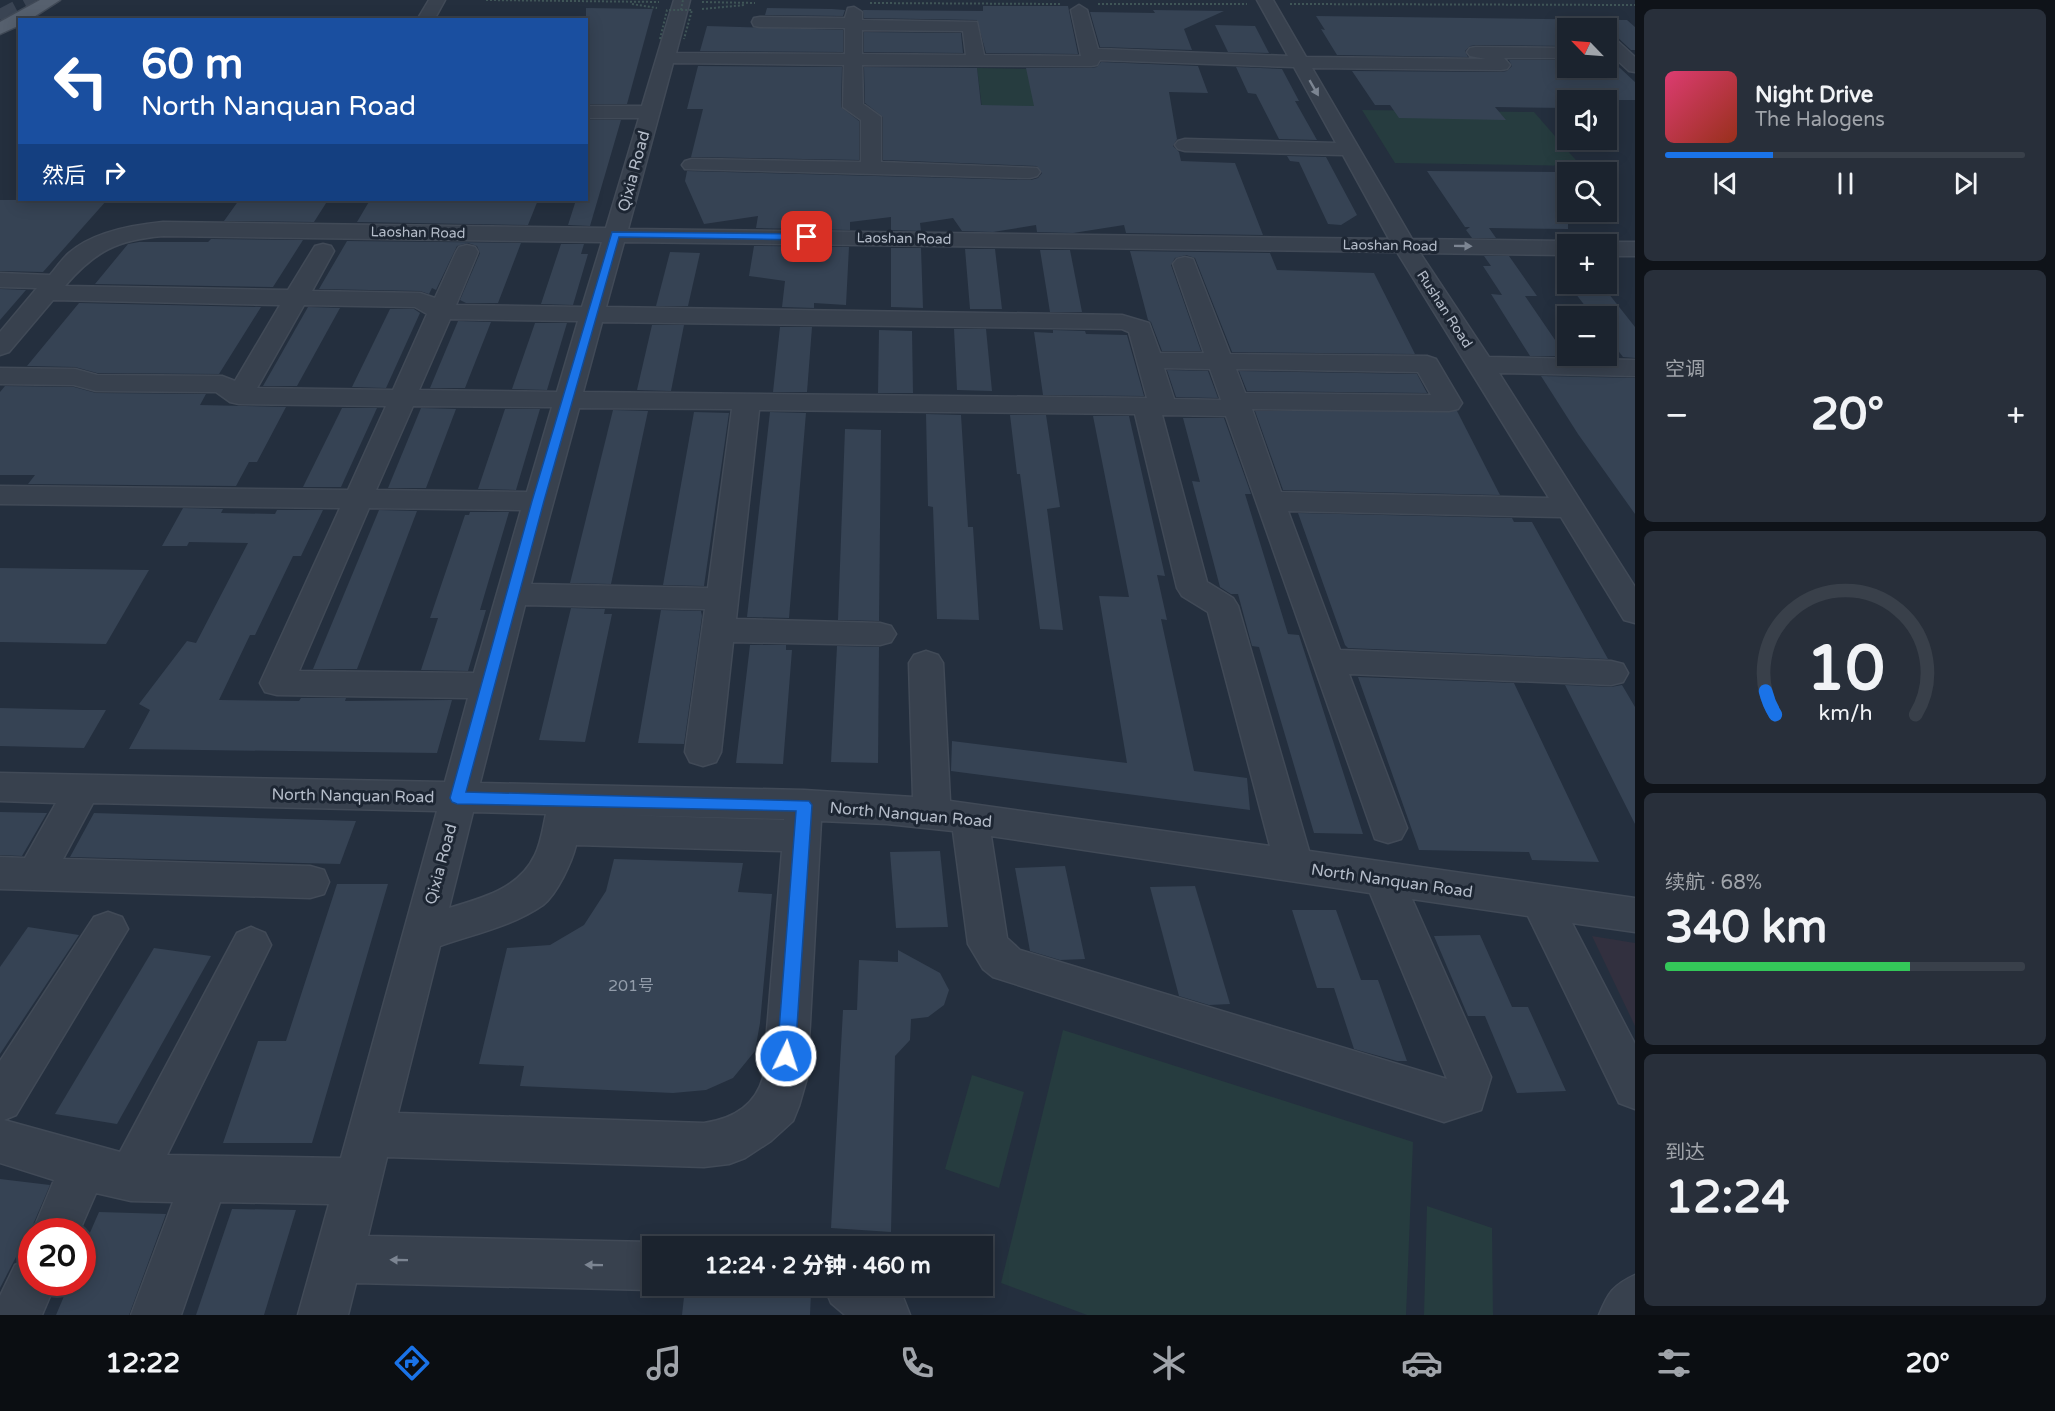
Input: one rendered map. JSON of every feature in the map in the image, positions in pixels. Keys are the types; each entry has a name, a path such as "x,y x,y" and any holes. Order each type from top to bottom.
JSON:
{"main road":[{"path":"0,12 22,0"},
{"path":"20,18 52,0"},
{"path":"0,29 18,19"}],"street":[{"path":"426,18 437,0"},
{"name":"Rushan Road","path":"1265,0 1404,245 1635,612"},
{"name":"Qixia Road","path":"323,1315 512,594 649,112 662,49 681,6"},
{"path":"1079,10 1092,63"},
{"path":"760,22 854,20 971,26 976,60"},
{"path":"854,20 854,107 871,117 871,168"},
{"path":"662,49 854,59 1501,65 1489,52 1557,53"},
{"path":"1621,54 1635,67"},
{"path":"588,112 649,112"},
{"path":"1185,145 1349,149"},
{"path":"692,165 1030,172"},
{"name":"Laoshan Road","path":"0,347 77,258 89,249 117,237 148,230 615,234 1557,248"},
{"path":"1617,249 1635,249"},
{"path":"239,396 323,251"},
{"path":"467,252 277,683 487,686"},
{"path":"1185,264 1238,404 1388,828"},
{"path":"0,280 51,288 297,298 420,300 441,312 1122,322 1132,324 1140,328 1149,360 1154,406 1193,588 1222,606 1294,865"},
{"path":"0,376 75,377 96,383 222,384 239,396 1154,406 1449,403 1427,364 1149,360"},
{"path":"1481,365 1635,368"},
{"path":"703,752 747,400"},
{"path":"0,495 538,501"},
{"path":"1272,501 1571,508"},
{"path":"512,594 722,599"},
{"path":"718,630 880,634"},
{"path":"1328,661 1611,673"},
{"path":"926,663 951,816 988,944 1007,964 1444,1101 1465,1095 1469,1077 1384,879"},
{"name":"North Nanquan Road","path":"0,787 457,798 564,815 803,820 951,816 1635,915"},
{"path":"17,874 82,789"},
{"path":"422,935 498,909 531,892 553,860 564,815"},
{"path":"370,1134 704,1145 729,1142 755,1126 777,1106 785,1078 803,820"},
{"path":"17,874 310,882"},
{"path":"1541,902 1635,1088"},
{"path":"0,1100 108,929"},
{"path":"131,1178 251,945"},
{"path":"0,1141 84,1167 131,1178 358,1181"},
{"path":"61,1218 84,1167"},
{"path":"156,1315 205,1179"},
{"path":"338,1259 642,1266"},
{"path":"17,1315 26,1296"},
{"path":"861,1296 885,1315"},
{"path":"1624,1315 1635,1300"}],"path":[{"path":"620,2 681,6 757,4"},
{"path":"681,6 684,39"},
{"path":"662,49 681,6"}],"shaded area":[{"path":"1592,936 1635,943 1635,1026"}],"green space":[{"path":"977,68 1038,69 1047,109 982,108"},
{"path":"1362,110 1534,112 1557,138 1557,150 1567,150 1578,162 1557,162 1557,166 1395,163"},
{"path":"1063,1030 1413,1142 1406,1315 1087,1315 1001,1283"},
{"path":"972,1075 1024,1092 999,1188 945,1169"},
{"path":"1427,1206 1492,1228 1493,1315 1424,1315"}],"building":[{"path":"983,6 1068,6 1078,54 986,53 977,20 864,18 863,10 983,11"},
{"path":"586,8 653,9 627,104 588,104 588,18 586,18"},
{"path":"767,8 845,10 843,16 765,15"},
{"path":"1153,10 1224,11 1184,29 1192,50 1100,47 1090,12 1155,13"},
{"path":"1316,16 1557,19 1557,46 1476,45 1470,46 1465,51 1468,57 1337,55 1321,29 1325,30"},
{"path":"1617,20 1627,20 1635,27 1635,50 1631,50 1617,37"},
{"path":"1215,25 1255,26 1269,53 1228,52"},
{"path":"707,26 843,30 843,52 700,51"},
{"path":"864,32 961,33 963,53 864,52"},
{"path":"1509,60 1557,60 1557,78 1617,78 1617,65 1635,82 1635,100 1617,100 1617,90 1557,90 1557,108 1495,107 1506,120 1399,118 1390,105 1375,105 1352,71 1501,72 1507,71 1512,66"},
{"path":"1101,62 1198,66 1208,93 1169,92 1177,139 1173,146 1179,152 1181,161 1235,163 1263,235 1126,233 1124,225 1073,233 1037,232 1036,225 993,232 962,231 953,218 920,223 921,231 891,230 891,217 850,222 850,230 756,228 758,216 704,224 685,181 687,171 1031,180 1038,178 1042,173 1037,166 883,160 883,117 865,103 864,67 977,68 981,105 1034,106 1026,68 1091,68 1097,67"},
{"path":"698,66 842,67 841,107 859,121 859,160 691,157 703,109 687,109"},
{"path":"1236,67 1282,69 1299,101 1295,101 1317,140 1279,139 1256,94 1248,93"},
{"path":"588,120 621,120 590,226 568,225 576,201 588,201"},
{"path":"1287,156 1326,157 1357,215 1341,225 1328,224 1299,162 1290,161"},
{"path":"1427,171 1557,172 1557,222 1568,222 1568,229 1489,228 1496,238 1472,238 1466,230 1470,227 1465,227"},
{"path":"0,200 106,201 43,272 0,271"},
{"path":"238,201 327,201 314,222 224,221"},
{"path":"369,201 538,201 528,225 357,222"},
{"path":"211,239 303,240 273,287 95,284 128,244 208,242"},
{"path":"347,241 521,243 498,303 466,303 460,300 480,253 477,246 468,243 457,246 436,290 432,288 429,294 420,291 319,289"},
{"path":"561,244 584,244 581,254 588,254 573,305 541,304"},
{"path":"754,246 849,247 846,305 814,303 814,308 782,307 785,281 749,276"},
{"path":"891,248 921,248 923,308 891,307"},
{"path":"965,249 995,249 1002,309 970,309"},
{"path":"1040,250 1070,250 1082,312 1050,312"},
{"path":"1130,251 1270,253 1277,270 1374,273 1415,354 1232,352 1195,258 1186,255 1175,258 1171,265 1201,351 1162,351 1151,322 1148,320"},
{"path":"670,252 700,253 688,306 656,306"},
{"path":"1484,256 1509,256 1537,296 1525,296 1557,343 1557,356 1530,356 1491,294 1502,295 1483,266 1491,266"},
{"path":"0,289 26,290 0,320"},
{"path":"1576,294 1609,294 1635,327 1635,358 1623,357 1617,349 1617,306 1585,306"},
{"path":"79,303 261,307 219,374 97,373 75,367 27,366"},
{"path":"308,307 340,308 297,386 263,386"},
{"path":"390,309 414,309 420,313 386,388 352,387"},
{"path":"458,321 491,322 465,388 430,388"},
{"path":"535,323 567,323 547,390 512,389"},
{"path":"652,325 684,325 671,391 637,390"},
{"path":"780,327 812,327 807,392 773,392"},
{"path":"954,329 986,329 992,391 957,390"},
{"path":"879,330 912,331 913,393 878,393"},
{"path":"1053,330 1127,335 1144,396 1043,395 1034,332 1053,333"},
{"path":"1167,370 1208,371 1218,398 1176,397"},
{"path":"1239,371 1417,374 1427,393 1247,391"},
{"path":"1541,376 1635,378 1635,514 1578,434"},
{"path":"5,386 74,387 96,393 206,394 200,405 286,407 257,462 249,462 236,486 28,484 35,475 0,475 0,392"},
{"path":"342,408 377,408 341,487 303,487"},
{"path":"421,408 456,409 426,488 388,488"},
{"path":"505,409 540,409 516,490 478,489"},
{"path":"613,410 648,411 611,584 570,583"},
{"path":"1255,411 1457,411 1500,495 1283,490"},
{"path":"694,412 729,413 704,586 663,585"},
{"path":"770,412 806,413 789,618 747,617"},
{"path":"926,414 961,415 968,527 973,527 979,620 937,619 933,507 928,506"},
{"path":"1010,415 1046,415 1060,507 1047,509 1063,630 1040,629"},
{"path":"1093,416 1129,416 1165,576 1157,575 1167,620 1161,619 1194,771 1247,778 1250,810 951,771 952,741 1127,763 1099,596 1129,597"},
{"path":"1183,418 1224,418 1251,494 1245,494 1288,634 1299,635 1363,834 1314,833 1259,647 1252,646 1238,594 1231,594 1220,587 1192,481 1200,482"},
{"path":"845,429 881,430 879,621 838,620"},
{"path":"183,508 223,509 221,513 275,514 277,510 323,510 301,556 293,556 255,635 250,635 219,700 299,701 301,698 346,698 345,701 452,700 437,753 129,749 150,710 139,704 187,641 196,643 248,543 189,542 187,546 162,546"},
{"path":"379,510 417,511 357,669 313,669"},
{"path":"470,512 509,512 480,610 486,610 468,671 421,670 438,618 430,618 465,515 469,515"},
{"path":"1298,513 1512,518 1514,522 1532,522 1608,659 1348,648"},
{"path":"0,568 149,570 106,644 0,642"},
{"path":"571,608 605,609 604,614 612,614 585,742 539,740"},
{"path":"661,610 701,611 702,616 684,744 638,743"},
{"path":"750,645 786,645 786,650 792,650 783,764 736,763"},
{"path":"837,646 879,647 878,763 831,762"},
{"path":"1358,677 1514,683 1599,862 1532,860 1529,852 1419,850"},
{"path":"1565,685 1611,687 1622,685 1635,707 1635,824"},
{"path":"0,708 106,710 84,748 0,746"},
{"path":"0,812 47,813 22,856 0,855"},
{"path":"94,813 356,821 340,864 70,857"},
{"path":"940,851 948,927 896,928 890,852"},
{"path":"614,859 743,863 738,892 772,894 760,1023 755,1051 733,1078 706,1090 673,1093 520,1086 524,1066 479,1064 507,948 550,945 584,925 606,891"},
{"path":"1065,866 1085,959 1060,960 1030,951 1015,868"},
{"path":"337,884 388,884 312,1143 223,1143 258,1041 286,1041"},
{"path":"1195,886 1230,1004 1209,1005 1179,996 1150,887"},
{"path":"1292,910 1336,910 1361,980 1378,980 1407,1061 1397,1061 1354,1049 1334,988 1317,988"},
{"path":"28,927 79,935 0,1054 0,967"},
{"path":"1480,935 1512,1007 1528,1007 1566,1091 1517,1093 1485,1016 1468,1016 1434,936"},
{"path":"154,948 211,956 117,1124 55,1114"},
{"path":"898,950 940,973 949,990 944,1005 928,1017 911,1019 910,1040 895,1056 891,1232 831,1228 843,1010 857,1010 859,960 898,962"},
{"path":"0,1179 50,1185 36,1218 18,1218 18,1253 0,1288"},
{"path":"232,1209 296,1210 264,1315 196,1315"},
{"path":"99,1212 166,1214 129,1315 56,1315 64,1296 96,1296 96,1219"},
{"path":"684,1296 811,1296 810,1315 682,1315"}],"tunnel":[{"path":"0,19 36,0"}],"route":[{"path":"786,1056 804,805 457,798 538,501 615,234 807,237"}]}
